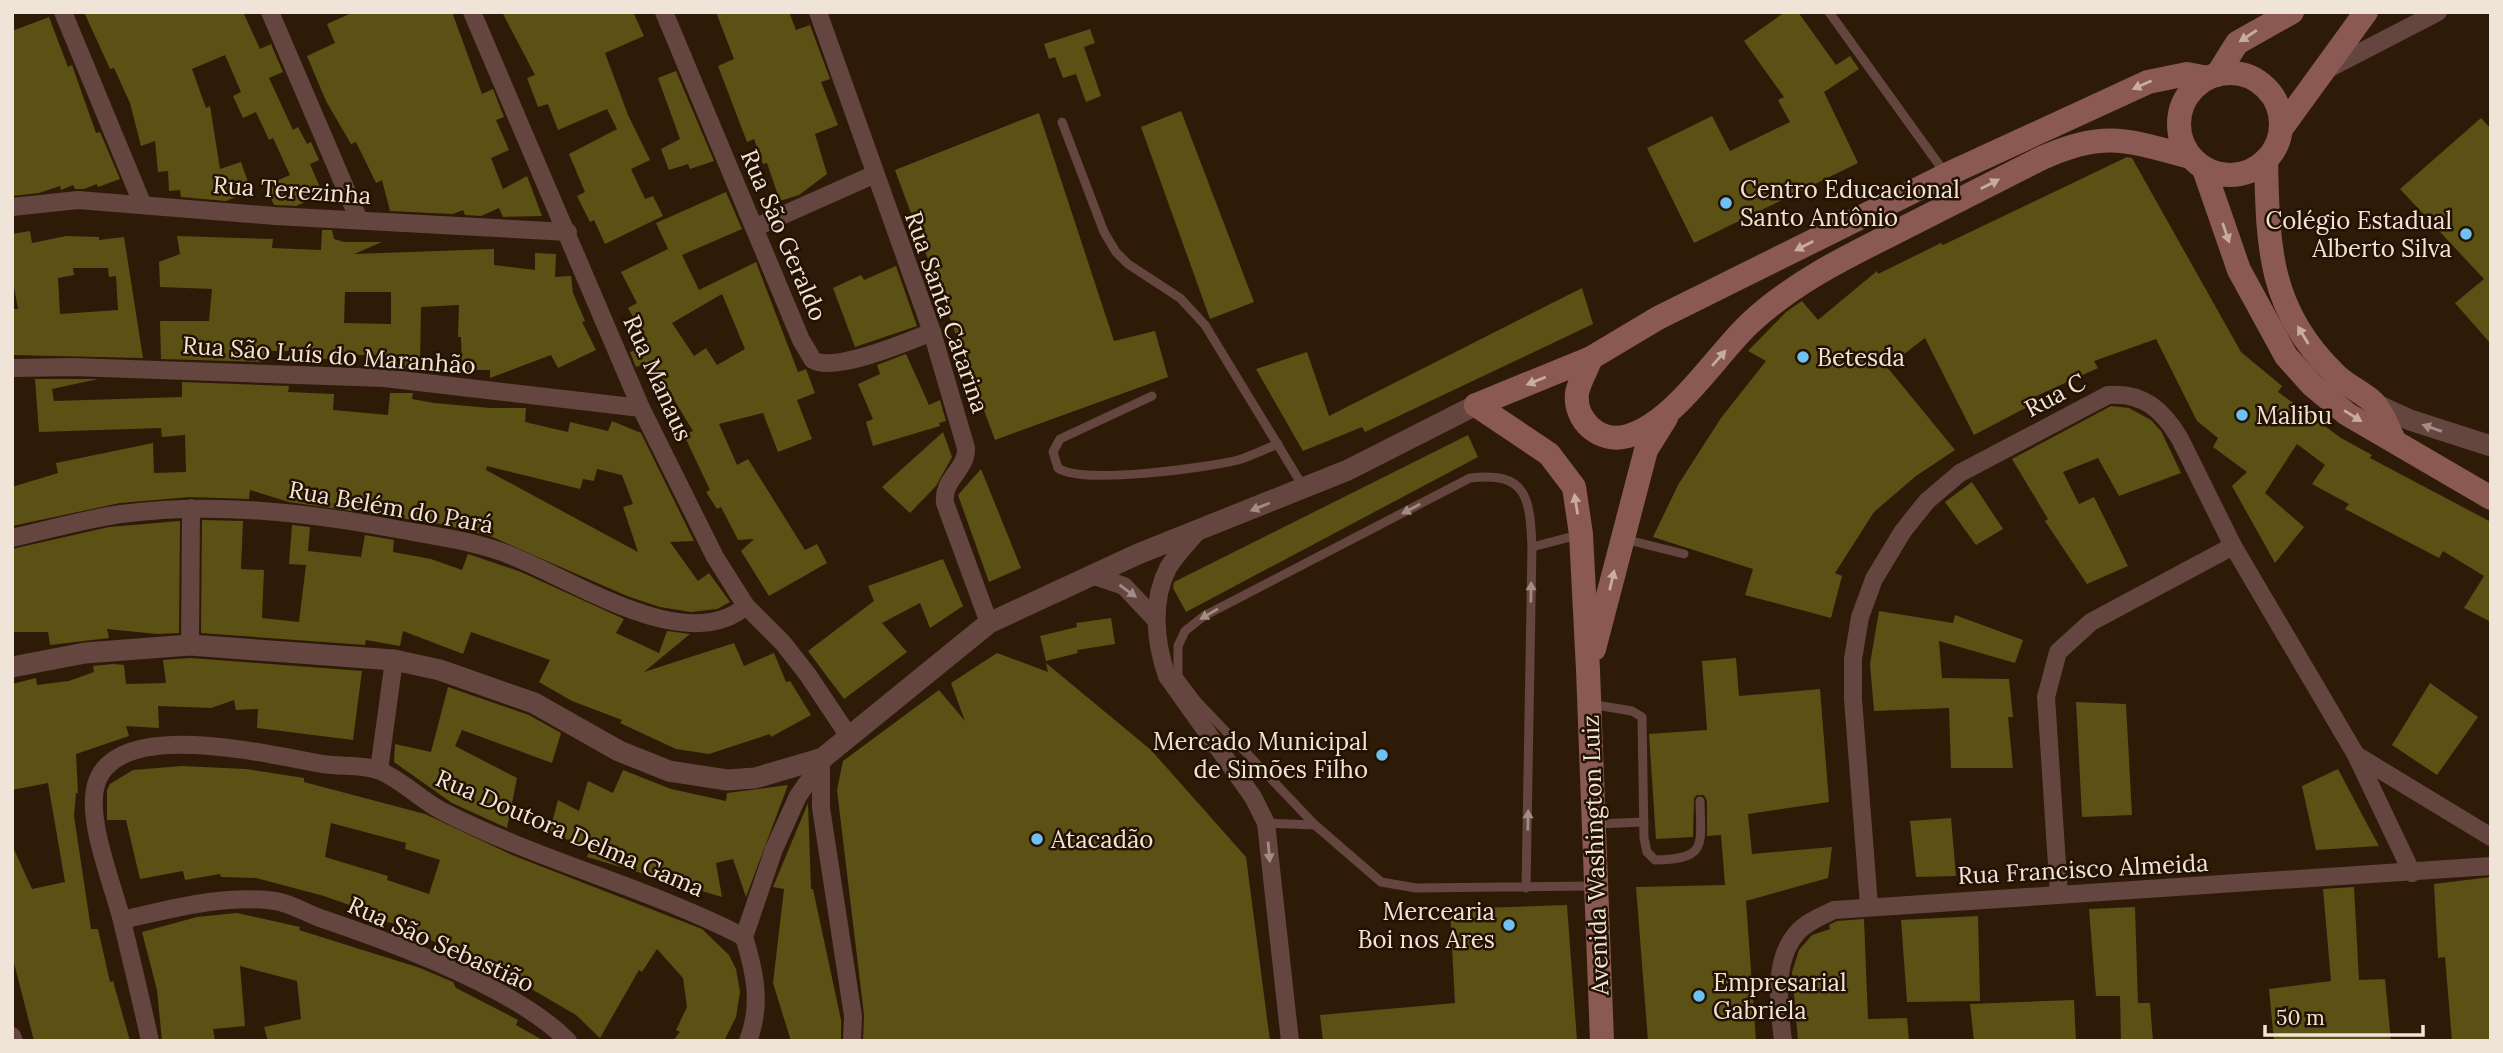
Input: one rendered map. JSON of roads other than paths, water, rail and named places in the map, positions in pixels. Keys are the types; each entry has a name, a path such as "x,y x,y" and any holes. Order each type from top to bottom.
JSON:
{"main road":[{"path":"2292,12 2237,43 2213,76 2193,88 2180,113 2181,140 2197,163 2239,270 2286,356 2312,385 2347,414 2491,498"},
{"path":"2281,129 2366,12"},
{"path":"1476,405 1591,358 1657,318 1947,175 2148,82 2187,74 2213,76 2233,73 2249,77 2263,85 2274,97 2280,113 2281,129 2277,144 2266,160 2239,174 2221,174 2197,163 2120,139 2082,142 2042,158 1827,267 1781,296 1746,326 1672,408 1627,437 1601,435 1585,424 1578,409 1577,391 1591,358"},
{"path":"2266,160 2268,242 2274,275 2290,314 2308,345 2335,375 2375,404 2394,440"},
{"name":"Avenida Washington Luiz","path":"1476,405 1549,454 1574,487 1583,564 1598,886 1602,1041"},
{"name":"Avenida Washington Luiz","path":"1588,670 1646,450 1672,408"},
{"path":"1583,564 1621,538"}],"street":[{"path":"63,12 142,203"},
{"path":"270,12 359,220"},
{"name":"Rua Manaus","path":"472,12 641,408 715,557 746,606 783,643 848,735"},
{"name":"Rua São Geraldo","path":"664,12 801,340 813,360 824,363 866,358 932,332"},
{"name":"Rua Santa Catarina","path":"818,12 873,175 932,332 967,453 945,487 945,503 989,622"},
{"path":"2323,72 2438,12"},
{"path":"756,227 873,175"},
{"name":"Rua Terezinha","path":"12,207 78,200 142,203 275,216 568,232"},
{"name":"Rua São Luís do Maranhão","path":"12,368 74,367 384,378 641,408"},
{"name":"Rua C","path":"1869,905 1853,699 1853,659 1860,617 1874,579 1903,531 1927,501 1960,473 2108,395 2123,394 2150,404 2171,425 2233,546 2356,755 2412,873"},
{"path":"2375,404 2410,420 2491,446"},
{"path":"748,1041 757,1002 751,959 744,937 774,849 798,796 822,762 848,735 906,692 989,622 1091,575 1305,489 1476,405"},
{"path":"190,645 191,508"},
{"name":"Rua Belém do Pará","path":"12,538 118,514 191,508 237,508 324,516 470,542 513,556 561,580 675,622 717,622 737,614 746,606"},
{"path":"1196,533 1169,567 1159,592 1156,620 1160,656 1167,676 1254,797 1266,823 1290,1041"},
{"path":"2059,895 2046,697 2057,652 2091,622 2233,546"},
{"path":"1091,575 1124,586 1156,620"},
{"path":"12,667 85,653 190,645 394,660 489,685 534,703 619,751 669,771 696,777 741,779 822,762"},
{"path":"379,770 394,660"},
{"name":"Rua Doutora Delma Gama","path":"122,920 97,823 95,788 106,768 119,758 138,748 169,744 223,747 339,767 379,770 441,811 674,903 744,937"},
{"path":"2356,755 2491,837"},
{"path":"822,762 821,808 853,1016 852,1041"},
{"name":"Rua Francisco Almeida","path":"1783,1041 1779,985 1785,953 1797,933 1834,910 1869,905 2491,866"},
{"name":"Rua São Sebastião","path":"122,920 196,903 277,901 380,938 452,971 521,1005 568,1041"},
{"path":"122,920 150,1041"}],"lane":[{"path":"1829,12 1947,175"},
{"path":"1062,122 1104,232 1116,252 1180,298 1205,325 1305,489"},
{"path":"1152,396 1060,439 1054,444 1053,452 1058,468 1073,475 1168,472 1241,459 1278,444"},
{"path":"1526,888 1532,547 1531,513 1526,498 1517,485 1496,474 1470,478 1204,616 1185,631 1178,646 1178,676 1196,701 1315,825 1381,882 1399,887 1526,888 1598,886"},
{"path":"1532,547 1581,534"},
{"path":"1621,538 1684,554"},
{"path":"1590,704 1632,711 1642,717 1644,822 1647,852 1655,860 1684,860 1696,850 1700,840 1700,801"},
{"path":"1595,824 1644,822"},
{"path":"1266,823 1315,825"}],"place":[{"name":"Centro Educacional Santo Antônio","path":"1726,203"},
{"name":"Colégio Estadual Alberto Silva","path":"2466,234"},
{"name":"Betesda","path":"1803,357"},
{"name":"Malibu","path":"2242,415"},
{"name":"Mercado Municipal de Simões Filho","path":"1382,755"},
{"name":"Atacadão","path":"1037,839"},
{"name":"Mercearia Boi nos Ares","path":"1509,925"},
{"name":"Empresarial Gabriela","path":"1699,996"}]}
